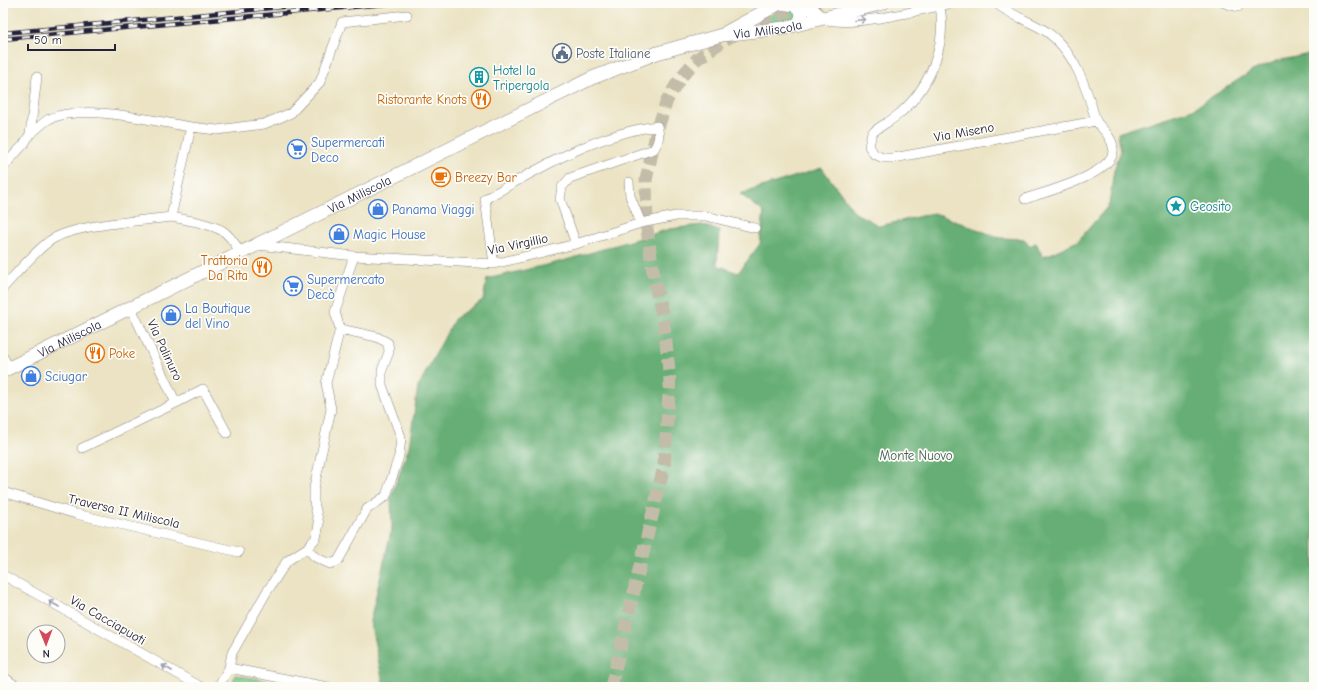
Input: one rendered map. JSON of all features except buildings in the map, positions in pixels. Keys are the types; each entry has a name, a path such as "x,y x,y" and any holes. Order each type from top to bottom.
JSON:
{"street":[{"path":"779,3 795,5 801,9 802,16 798,24"},
{"name":"Via Miliscola","path":"722,35 779,3"},
{"path":"810,3 812,10 821,18 839,21 868,19 953,3"},
{"name":"Via Miliscola","path":"5,365 130,308 592,78 657,53 722,35 772,29 798,24 883,3"},
{"path":"996,3 1045,31 1068,54 1091,101 1096,121 1108,136 1114,147 1112,156 1104,167 1087,177 1025,199"},
{"path":"1224,3 1238,7"},
{"name":"Via Miseno","path":"940,6 942,29 934,65 926,83 899,114 872,133 869,146 874,154 883,158 892,158 1096,121"},
{"path":"3,167 24,144 30,134 48,120 67,114 99,113 218,130 264,124 291,113 320,82 342,22 407,14"},
{"path":"30,134 37,77"},
{"path":"494,264 485,199 528,175 577,151 640,129 657,126 659,133 658,143 654,149 570,178 562,187 560,199 576,244"},
{"path":"171,217 191,127"},
{"path":"630,182 630,196 641,223"},
{"name":"Via Virgillio","path":"258,245 354,256 494,264 576,244 641,223 676,216 706,216 755,228"},
{"path":"3,288 51,240 75,231 124,222 171,217 197,222 224,232 241,253"},
{"path":"218,687 229,668 232,653 266,592 287,561 308,548 316,538 319,524 314,502 314,488 331,409 326,383 340,329 335,312 354,256"},
{"name":"Via Palinuro","path":"130,308 176,403"},
{"path":"308,548 315,557 330,564 338,561 367,509 386,496 399,456 401,437 382,385 382,370 389,352 388,343 377,337 340,329"},
{"name":"Via Palinuro","path":"82,448 203,389 227,433"},
{"name":"Traversa II Miliscola","path":"3,492 76,514 239,552"},
{"name":"Via Cacciapuoti","path":"3,575 201,687"},
{"path":"229,668 328,687"},
{"path":"3,679 14,687"}],"green space":[{"path":"783,9 797,10 796,18 768,24 764,23 763,19"},
{"name":"Monte Nuovo","path":"1314,53 1314,687 384,687 370,621 392,528 391,497 409,447 418,387 455,318 483,300 487,279 563,261 670,229 702,225 719,231 717,265 738,273 760,244 764,212 740,194 822,168 855,213 880,226 934,213 1000,238 1024,239 1029,246 1036,243 1043,257 1078,241 1109,205 1114,170 1121,151 1118,133 1193,109 1252,71 1277,61"},
{"path":"235,675 300,687 232,687"}],"tunnel":[{"path":"611,687 664,466 670,380 664,323 654,279 647,229 646,180 656,134 667,100 681,77 697,59 724,40 751,26 783,13 819,3"}],"railway":[{"path":"3,33 325,3"},
{"path":"3,39 396,3"}],"place":[{"name":"Poste Italiane","path":"562,53"},
{"name":"Hotel la Tripergola","path":"479,77"},
{"name":"Ristorante Knots","path":"481,99"},
{"name":"Supermercati Deco","path":"297,149"},
{"name":"Breezy Bar","path":"441,177"},
{"name":"Geosito","path":"1176,206"},
{"name":"Panama Viaggi","path":"378,209"},
{"name":"Magic House","path":"339,234"},
{"name":"Trattoria Da Rita","path":"262,267"},
{"name":"Supermercato Decò","path":"293,286"},
{"name":"La Boutique del Vino","path":"171,315"},
{"name":"Poke","path":"95,353"},
{"name":"Sciugar","path":"31,376"}]}
